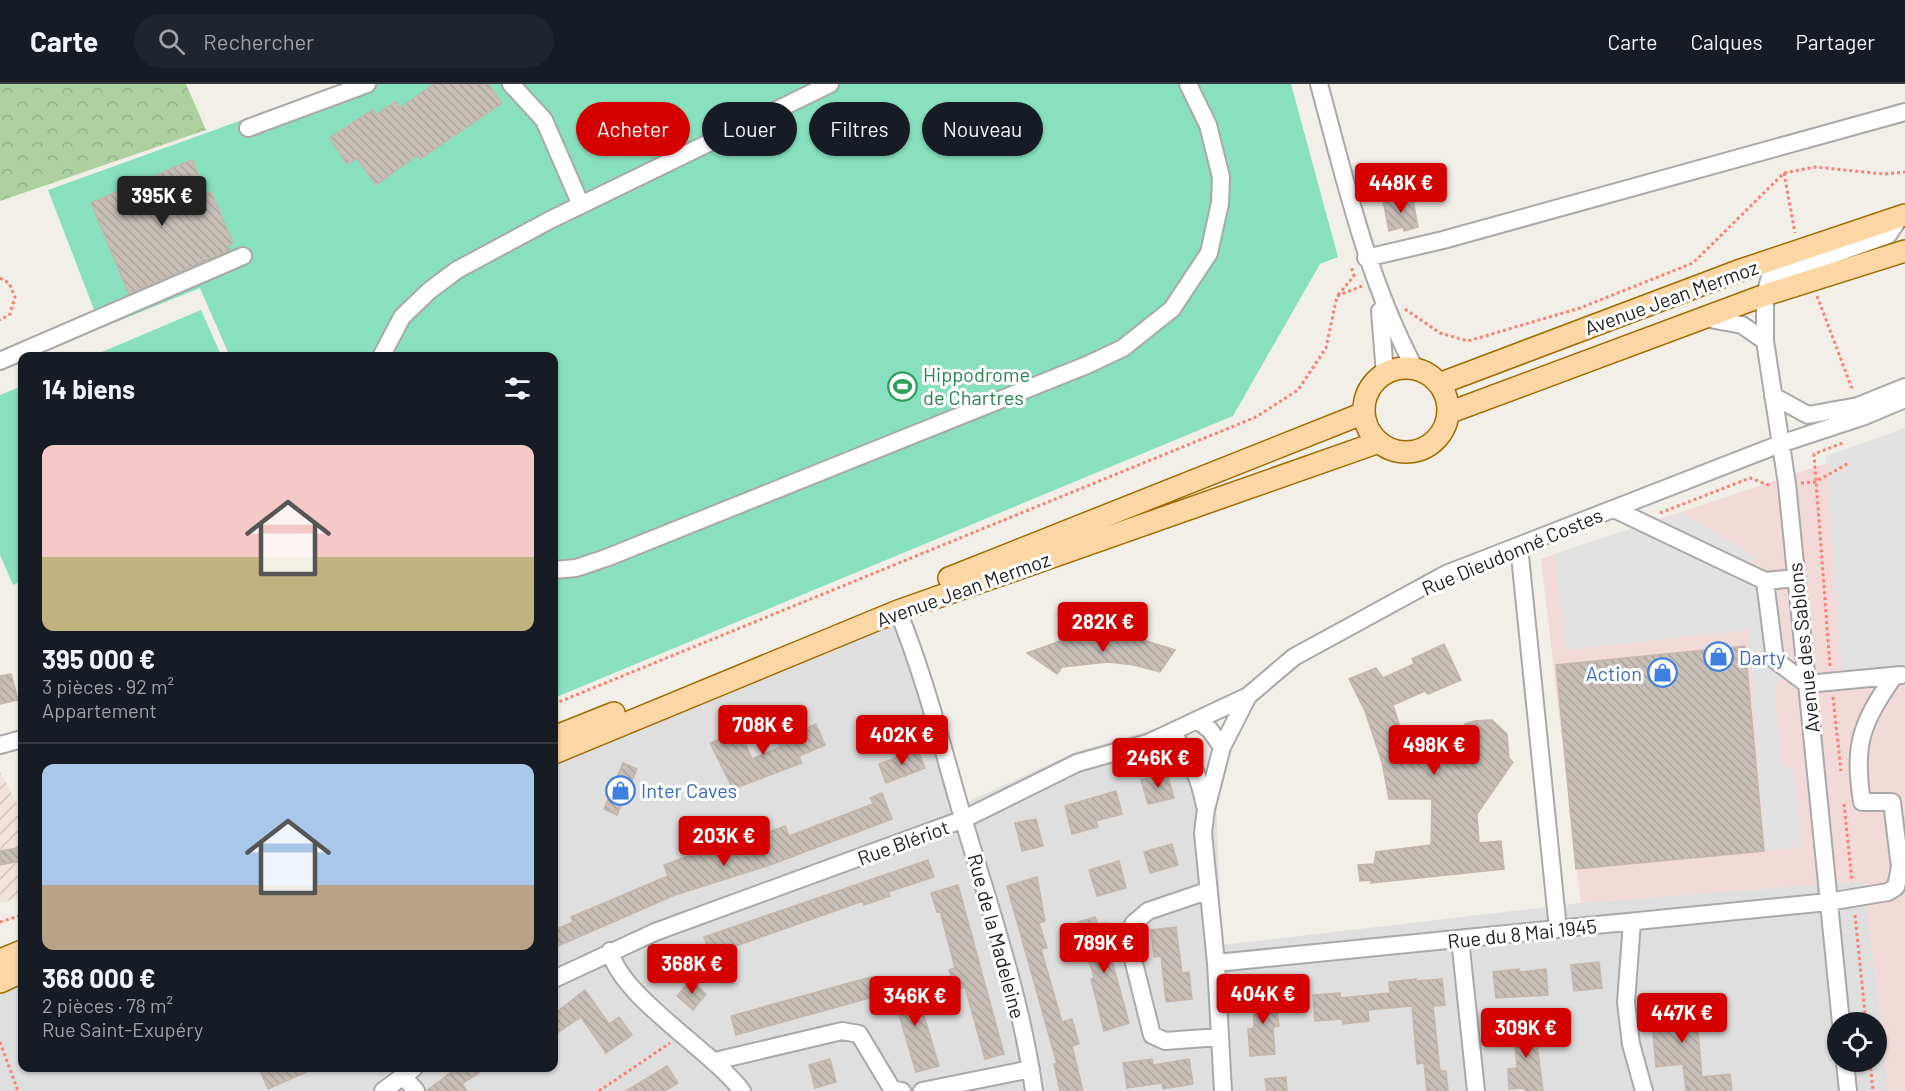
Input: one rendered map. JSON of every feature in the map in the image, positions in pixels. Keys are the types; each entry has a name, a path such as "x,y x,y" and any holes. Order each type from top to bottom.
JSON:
{"main road":[{"name":"Avenue Jean Mermoz","path":"1439,384 1800,250 1903,215"},
{"name":"Avenue Jean Mermoz","path":"1448,413 1765,295 1905,251"},
{"path":"1415,369 1428,375 1439,384 1447,403 1448,413 1438,437 1422,448 1403,451 1379,442 1366,424 1364,413 1369,390 1384,374 1394,370 1415,369"},
{"name":"Avenue Jean Mermoz","path":"558,735 1364,413"},
{"name":"Avenue Jean Mermoz","path":"558,751 898,611 1379,442"},
{"path":"0,960 18,953"},
{"path":"0,982 18,974"}],"street":[{"path":"248,128 367,84"},
{"path":"511,84 544,120 581,205"},
{"path":"384,352 402,317 429,291 457,270 581,205 830,84"},
{"path":"558,570 576,568 606,558 1087,365 1123,348 1148,329 1172,309 1209,253 1220,203 1221,177 1217,153 1201,108 1188,84"},
{"path":"1319,84 1366,258 1394,328 1415,369"},
{"path":"1366,258 1443,240 1905,112"},
{"path":"1765,295 1770,277 1888,235 1903,215"},
{"path":"21,352 243,256"},
{"path":"1374,281 1383,327 1384,374"},
{"name":"Avenue des Sablons","path":"1765,295 1765,341 1787,484 1840,1012"},
{"path":"1704,318 1742,325 1765,341"},
{"path":"0,361 18,353"},
{"path":"1773,396 1808,415 1858,406 1905,387"},
{"name":"Rue Dieudonné Costes","path":"1223,1091 1216,963 1207,891 1203,832 1206,809 1222,747 1248,696 1294,657 1446,574 1780,444 1862,417 1905,399"},
{"path":"1614,508 1765,581 1797,578"},
{"path":"1520,546 1558,929"},
{"path":"1765,581 1775,660 1807,684 1900,675"},
{"name":"Rue de la Madeleine","path":"898,611 914,650 964,819 1026,1044 1034,1091"},
{"name":"Rue du 8 Mai 1945","path":"1216,963 1828,903 1888,892 1896,886 1899,880 1900,867 1892,802 1862,802 1857,758 1872,708 1900,675"},
{"name":"Rue Blériot","path":"558,977 655,932 964,819 1077,763 1148,742 1248,696"},
{"path":"1197,720 1210,730 1222,747"},
{"name":"Rue Dieudonné Costes","path":"1171,732 1189,754 1200,780 1206,809"},
{"path":"0,745 18,740"},
{"path":"1207,891 1148,911 1133,924 1129,943 1152,1035 1165,1041 1219,1037"},
{"path":"1632,922 1626,1002 1631,1044 1644,1091"},
{"path":"1460,939 1476,1091"},
{"path":"610,951 624,980 715,1061 742,1091"},
{"path":"715,1061 842,1031 859,1034 892,1089 902,1091"},
{"path":"922,1091 1031,1069"},
{"path":"383,1091 409,1072 416,1091"},
{"path":"1846,1072 1848,1091"}],"path":[{"path":"1403,308 1440,333 1468,341 1580,308 1693,263 1784,173 1815,168 1884,174 1905,172"},
{"path":"1784,173 1786,194 1800,250"},
{"path":"0,278 12,287 15,297 10,314 0,320"},
{"path":"558,702 1256,417 1298,390 1326,348 1337,296 1374,281"},
{"path":"1812,282 1858,406"},
{"path":"1841,774 1814,454 1846,441"},
{"path":"1641,520 1750,478 1769,486 1815,482 1849,463"},
{"path":"1844,797 1865,1012"},
{"path":"0,922 18,916"},
{"path":"599,1091 684,1034"},
{"path":"0,1042 18,1091"},
{"path":"1871,1072 1873,1091"}],"shaded area":[{"path":"1905,428 1905,664 1842,671 1826,456"},
{"path":"1905,437 1905,1091 1889,1091 1887,1012 1880,1012 1864,881 1581,903 1541,559"},
{"path":"1681,512 1755,556 1754,566 1768,577 1786,678 1774,684 1781,766 1793,768 1802,847 1764,851 1749,630 1566,650 1554,554"},
{"path":"903,604 966,803 1075,752 1161,727 1216,803 1222,945 1581,903 1864,881 1880,1012 1827,1012 1827,1072 1887,1072 1889,1091 0,1091 0,971 18,964 18,1072 558,1072 558,744"},
{"path":"0,772 18,806 18,898 0,903"}],"green space":[{"path":"0,84 186,84 206,130 0,201"},
{"name":"Hippodrome de Chartres","path":"342,84 1291,84 1338,257 1320,264 1233,416 558,696 558,352 228,352 200,288 101,328 48,190"},
{"path":"201,310 220,352 102,352"},
{"path":"18,388 18,583 13,585 0,555 0,395"}],"building":[{"path":"434,84 488,84 502,103 420,159 417,155 376,185 357,158 347,164 330,138 372,110 376,115 396,101 400,108"},
{"path":"192,160 206,194 211,192 233,243 228,246 230,250 129,294 91,203"},
{"path":"1412,196 1418,227 1404,231 1403,227 1389,231 1383,200"},
{"path":"1105,635 1140,639 1175,650 1160,672 1134,665 1108,662 1062,667 1057,674 1027,653 1063,640"},
{"path":"1444,644 1461,680 1428,694 1425,691 1393,705 1412,764 1450,757 1455,738 1465,724 1474,721 1492,720 1507,734 1509,758 1513,762 1477,814 1479,843 1501,841 1504,869 1371,883 1371,880 1360,881 1358,865 1374,864 1376,852 1431,845 1432,799 1389,799 1382,762 1365,711 1349,679 1376,668 1383,678 1414,664 1412,659"},
{"path":"1745,646 1764,851 1576,869 1556,665"},
{"path":"11,674 18,700 0,704 0,676"},
{"path":"816,724 825,745 799,756 802,763 733,789 710,743 740,731 752,759 780,747 778,741"},
{"path":"918,750 925,768 886,783 879,764"},
{"name":"Inter Caves","path":"623,763 637,769 617,815 604,809"},
{"path":"1167,773 1174,798 1148,804 1141,780"},
{"path":"1116,791 1122,814 1096,821 1098,827 1072,834 1065,806"},
{"path":"882,793 892,819 770,865 675,895 558,946 558,928 573,922 571,917 668,876 664,865 705,850 707,855 785,826 789,836 873,804 870,798"},
{"path":"1036,819 1043,846 1022,851 1015,823"},
{"path":"1172,844 1178,865 1150,873 1144,852"},
{"path":"17,848 18,861 0,865 0,851"},
{"path":"928,860 934,877 888,892 890,896 864,905 863,901 736,946 737,949 711,958 704,937"},
{"path":"1119,861 1126,888 1097,896 1089,870"},
{"path":"1037,877 1045,921 1039,923 1047,948 1041,949 1062,1022 1072,1019 1079,1044 1072,1046 1083,1091 1060,1091 1054,1064 1057,1064 1007,886"},
{"path":"958,885 1004,1054 985,1059 965,987 955,990 949,970 955,968 940,911 937,912 931,893"},
{"path":"1095,917 1098,925 1105,923 1113,948 1109,950 1129,1023 1104,1031 1091,979 1094,978 1078,922"},
{"path":"1176,927 1182,973 1189,972 1192,999 1166,1002 1161,956 1154,957 1151,930"},
{"path":"656,953 677,957 673,981 652,978"},
{"path":"1599,962 1602,988 1574,991 1571,965"},
{"path":"1519,969 1520,972 1546,969 1548,995 1496,998 1493,972"},
{"path":"871,977 877,996 736,1035 731,1016"},
{"path":"1416,979 1416,981 1442,979 1445,1005 1433,1006 1440,1071 1446,1071 1448,1091 1427,1091 1424,1063 1417,1064 1412,1006 1368,1010 1369,1021 1343,1024 1342,1019 1315,1021 1313,995 1340,993 1340,998 1390,993 1389,982"},
{"path":"691,980 706,994 693,1010 677,996"},
{"path":"914,982 939,1066 916,1072 891,988"},
{"path":"585,990 609,1024 619,1017 632,1035 606,1053 581,1017 558,1032 558,1011"},
{"path":"1274,992 1279,1026 1273,1027 1275,1054 1250,1056 1248,1029 1254,1028 1253,994"},
{"path":"1695,998 1702,1077 1730,1074 1732,1091 1686,1091 1683,1064 1656,1067 1650,1002"},
{"path":"1534,1021 1543,1091 1525,1091 1525,1088 1509,1089 1508,1069 1517,1068 1513,1023"},
{"path":"830,1059 836,1082 815,1088 809,1065"},
{"path":"1152,1059 1153,1065 1189,1059 1193,1084 1163,1089 1162,1083 1127,1088 1123,1063"},
{"path":"667,1066 678,1083 665,1091 626,1091"},
{"path":"261,1072 306,1072 268,1089"},
{"path":"452,1072 480,1072 462,1084 467,1091 426,1091"},
{"path":"1286,1077 1287,1091 1267,1091 1265,1079"}],"place":[{"name":"Hippodrome de Chartres","path":"902,386"},
{"name":"Darty","path":"1718,657"},
{"name":"Action","path":"1663,673"},
{"name":"Inter Caves","path":"620,790"}]}
